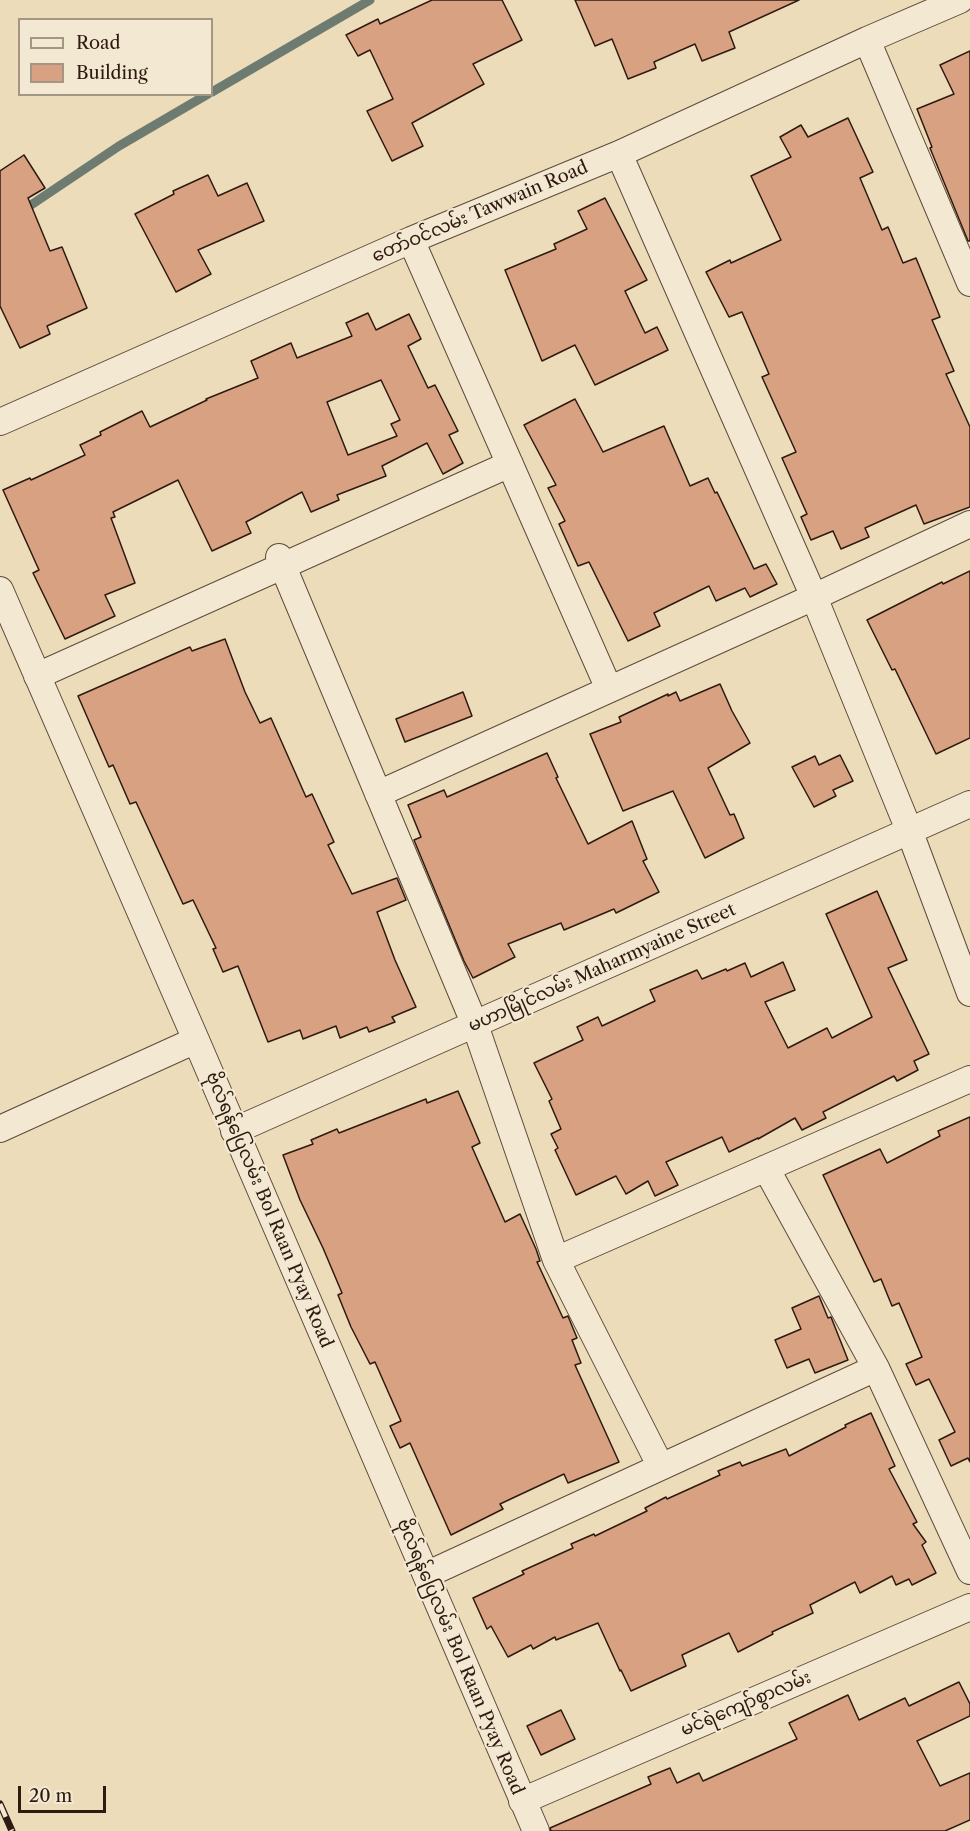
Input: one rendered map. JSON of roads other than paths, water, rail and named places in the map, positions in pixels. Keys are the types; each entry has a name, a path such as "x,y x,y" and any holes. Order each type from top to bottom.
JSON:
{"street":[{"name":"တော်ဝင်လမ်း Tawwain Road","path":"0,422 411,240 618,154 960,0"},
{"path":"867,40 970,283"},
{"path":"618,154 813,597 909,830 970,993"},
{"path":"411,240 609,689"},
{"path":"37,676 281,561 510,464"},
{"path":"378,794 970,524"},
{"path":"281,561 475,1025 556,1260 661,1467"},
{"name":"ဗိုလ်ရန်ပြေလမ်း Bol Raan Pyay Road","path":"0,590 536,1831"},
{"name":"မဟာမြိုင်လမ်း Maharmyaine Street","path":"234,1131 970,804"},
{"path":"0,1129 196,1040"},
{"path":"556,1260 970,1079"},
{"path":"766,1168 876,1368 970,1571"},
{"path":"426,1575 876,1368"},
{"name":"မင်ရဲကျော်စွာလမ်း","path":"522,1801 970,1607"}],"waterway":[{"path":"213,91 370,0"},
{"path":"22,211 119,146 205,96"}],"railway":[{"path":"0,1804 12,1831"}]}
